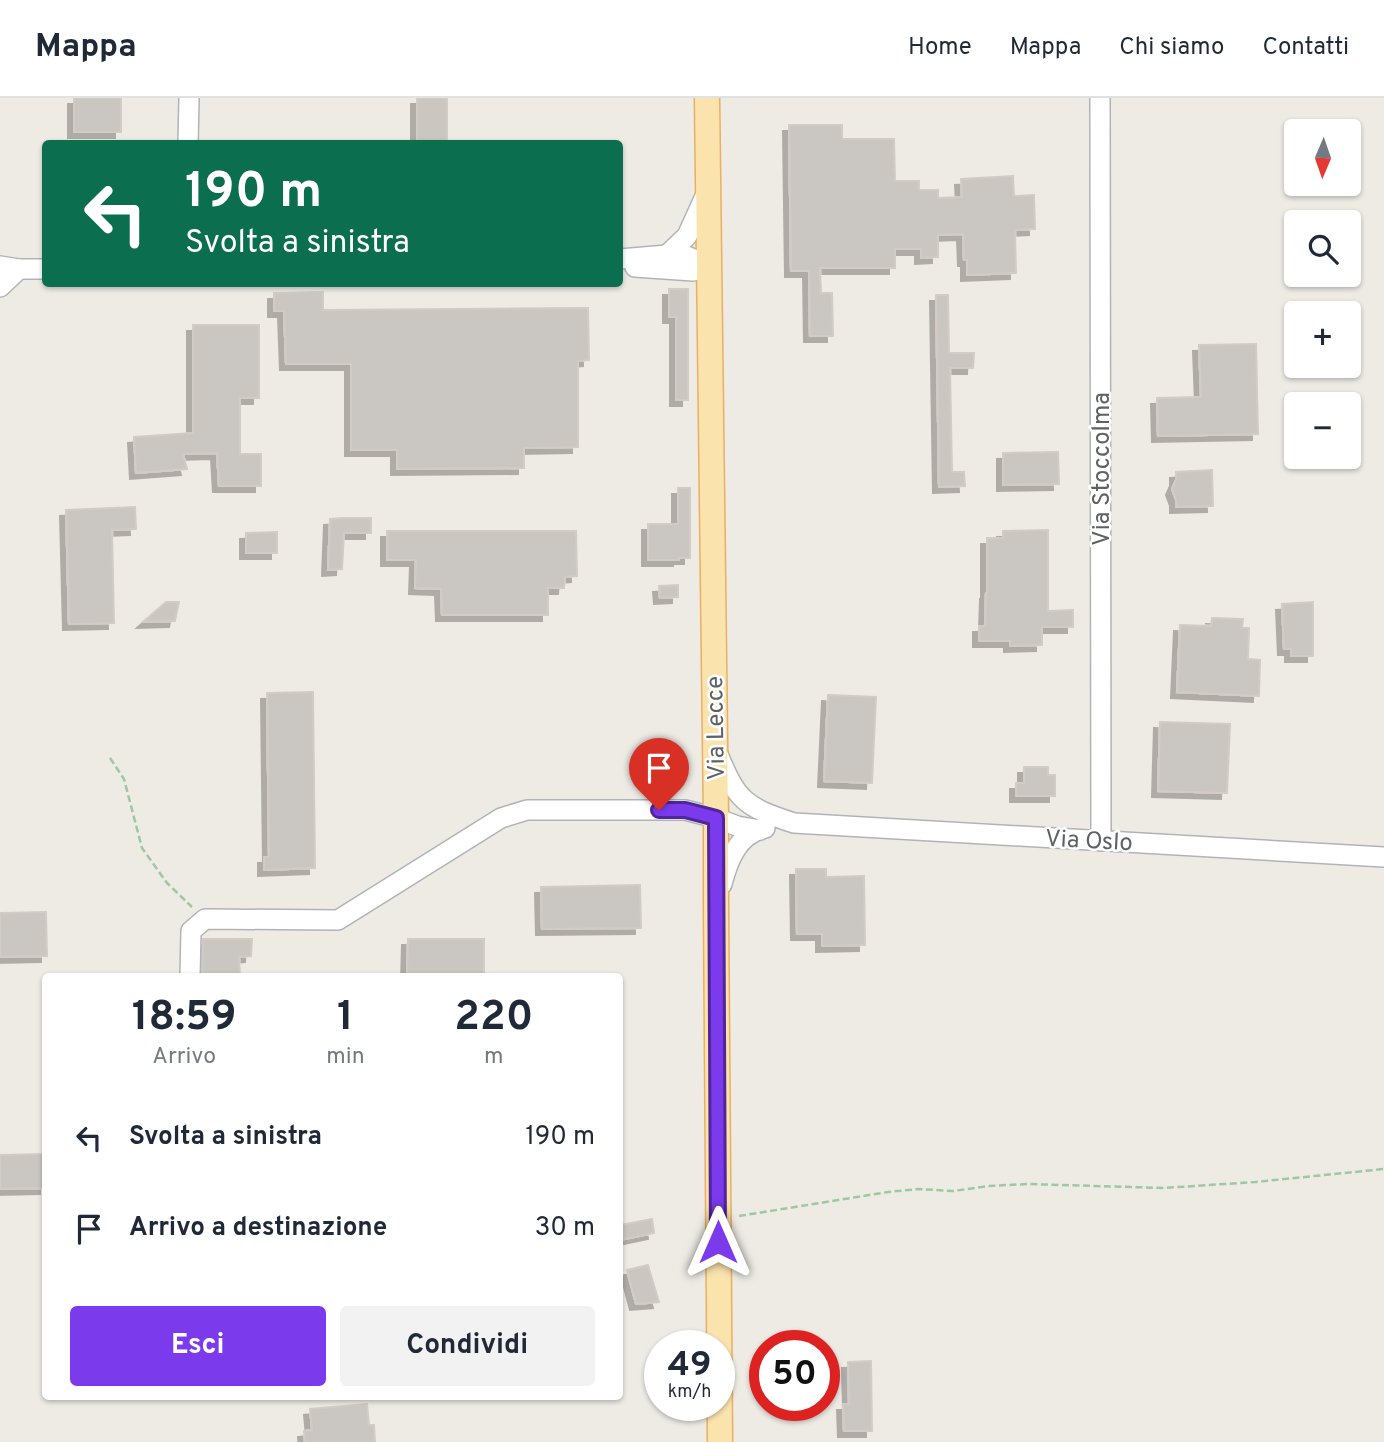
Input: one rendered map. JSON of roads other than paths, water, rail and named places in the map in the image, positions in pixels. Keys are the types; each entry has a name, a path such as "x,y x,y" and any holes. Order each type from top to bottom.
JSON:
{"main road":[{"name":"Via Lecce","path":"707,98 720,1442"}],"street":[{"path":"188,140 189,98"},
{"name":"Via Stoccolma","path":"1100,98 1101,841"},
{"path":"671,262 687,236 708,190"},
{"path":"623,266 671,262 684,255 710,266"},
{"path":"623,259 671,262 711,303"},
{"path":"0,287 5,280 6,269 42,269"},
{"path":"715,746 727,778 739,797 761,821 729,859 716,905"},
{"path":"190,973 191,931 205,919 338,920 501,818 527,810 685,810 716,818"},
{"name":"Via Oslo","path":"716,818 735,812 761,821 1384,857"}]}
